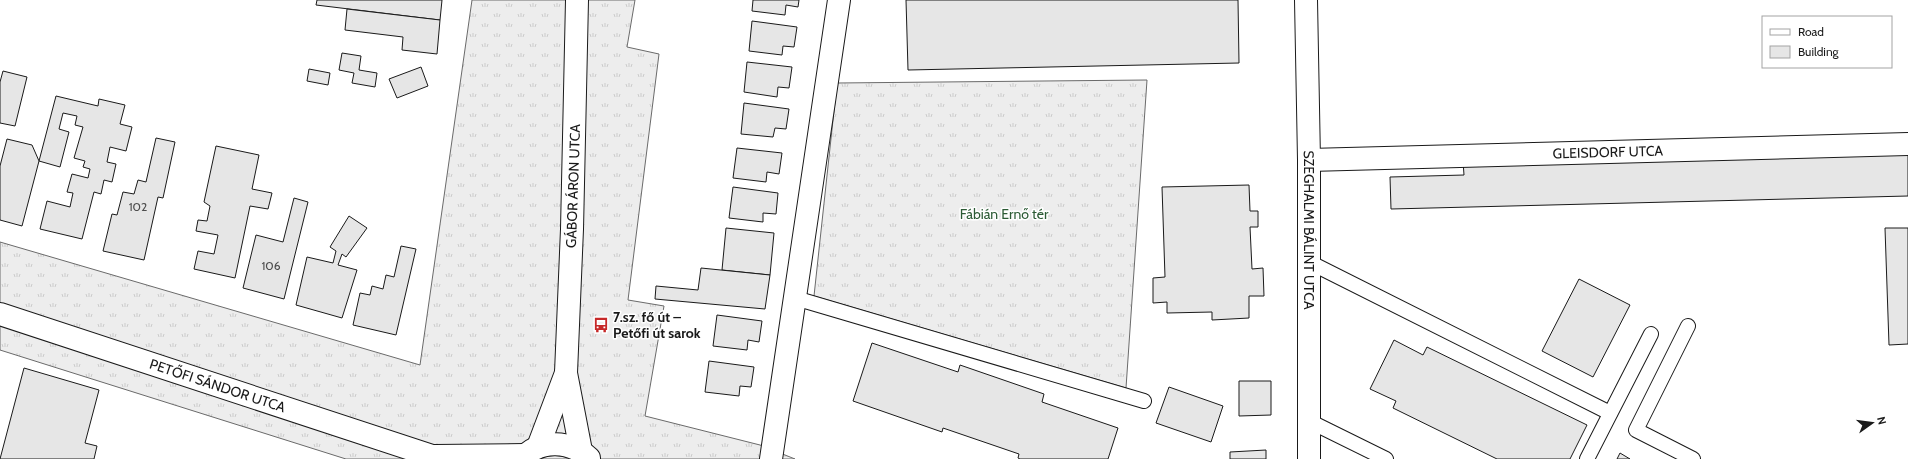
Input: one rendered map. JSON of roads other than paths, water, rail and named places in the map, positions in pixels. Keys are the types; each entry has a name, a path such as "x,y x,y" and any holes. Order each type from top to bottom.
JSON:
{"street":[{"name":"GÁBOR ÁRON UTCA","path":"577,0 573,213 566,373 586,455"},
{"path":"771,459 839,0"},
{"name":"SZEGHALMI BÁLINT UTCA","path":"1306,0 1309,160 1309,459"},
{"name":"GLEISDORF UTCA","path":"1309,160 1908,144"},
{"name":"PETŐFI SÁNDOR UTCA","path":"0,314 438,457 529,454"},
{"name":"GÁBOR ÁRON UTCA","path":"529,454 566,373"},
{"name":"GÁBOR ÁRON UTCA","path":"529,454 552,444 568,445 586,455"}],"lane":[{"path":"1309,262 1610,413"},
{"path":"795,298 1144,401"},
{"path":"1688,326 1636,430 1693,459"},
{"path":"1587,459 1651,334"},
{"path":"1309,421 1386,459"}],"place":[{"name":"7.sz. fő út – Petőfi út sarok","path":"601,325"}],"park label":[{"name":"Fábián Ernő tér","path":"1004,214"}]}
